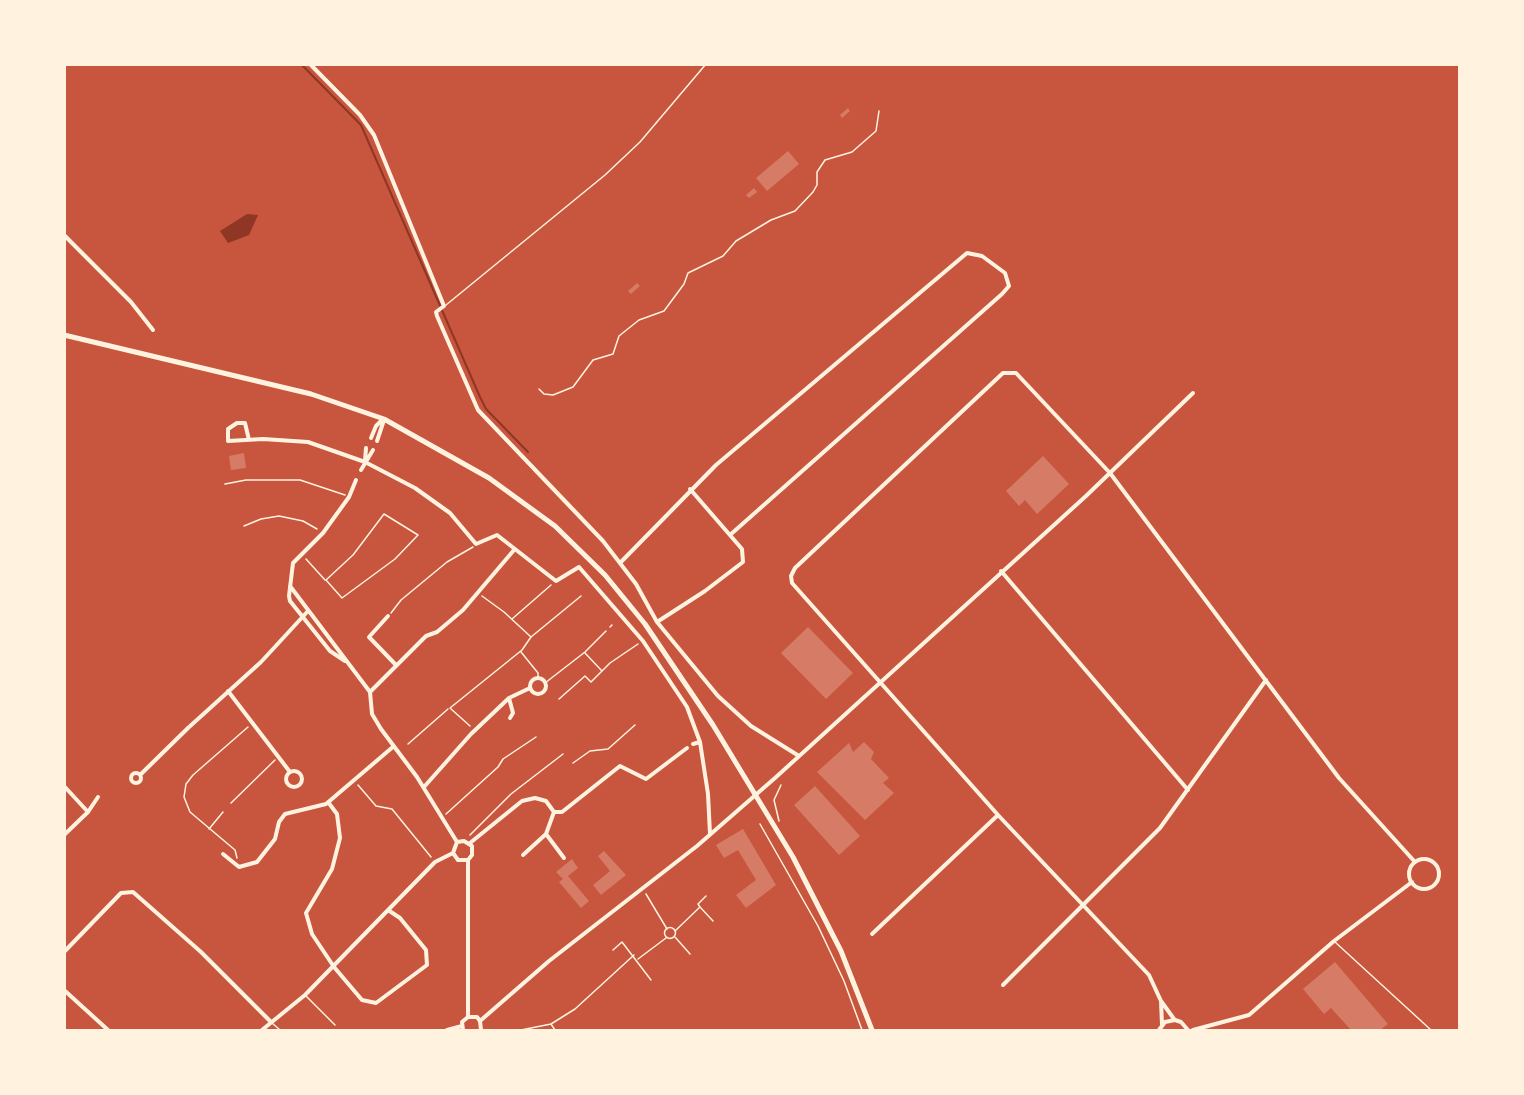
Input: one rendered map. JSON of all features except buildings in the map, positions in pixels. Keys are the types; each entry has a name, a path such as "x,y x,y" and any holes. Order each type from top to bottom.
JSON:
{"main road":[{"path":"64,335 312,394 384,419 489,478 555,526 605,574 645,624 680,674 793,857 841,951 872,1030"}],"street":[{"path":"310,64 360,114 374,135 444,306 436,312 478,410 580,513 620,562 657,622 702,679 733,711 799,756"},
{"path":"64,235 131,302 153,330"},
{"path":"620,562 690,489 968,253 982,256 1005,273 1009,286 1002,294 730,535"},
{"path":"1188,1030 1181,1022 1175,1020 1161,1000 1149,975 998,815 792,583 791,576 795,568 821,542 1003,373 1016,373 1110,473 1339,778 1415,862"},
{"path":"480,1021 549,961 710,835 1110,473 1193,393"},
{"path":"371,438 376,426 384,419"},
{"path":"377,441 384,419"},
{"path":"249,440 245,423 237,423 228,429 228,441 308,442 365,462 415,488 450,513 476,544 497,535 556,581 579,567 643,641 687,707 699,742 708,794 710,835"},
{"path":"365,462 366,448"},
{"path":"361,470 372,450"},
{"path":"345,662 334,656 290,601 290,586 293,563 323,533 349,496 356,480"},
{"path":"657,622 705,591 743,562 742,549 690,489"},
{"path":"370,692 426,636 437,632 463,610 514,550"},
{"path":"1001,571 1188,790"},
{"path":"262,1030 305,995 334,967 435,862 453,853 457,842 424,787 372,714 370,692 345,662 339,649 290,586"},
{"path":"140,775 261,662 308,611"},
{"path":"388,616 369,637 396,665"},
{"path":"538,678 545,683 545,688 540,693 530,688 532,680 538,678"},
{"path":"1003,985 1160,828 1266,680"},
{"path":"424,787 509,698 530,688"},
{"path":"228,691 290,772 297,772 301,776 301,783 298,786 290,786 287,782 290,772"},
{"path":"509,698 513,713 510,718"},
{"path":"693,744 699,742"},
{"path":"222,854 239,867 258,862 275,839 279,822 285,814 328,802 394,746"},
{"path":"554,812 562,812 574,805 620,766 646,779 687,748"},
{"path":"64,786 88,812"},
{"path":"64,835 88,812 98,797"},
{"path":"457,842 468,842 526,799 535,798 546,801 554,812"},
{"path":"328,802 337,814 340,838 332,869 306,913 312,934 334,967 362,1000 376,1003 427,966 426,950 400,918 388,910"},
{"path":"523,855 546,834 554,812"},
{"path":"872,934 998,815"},
{"path":"546,834 564,858"},
{"path":"447,1030 462,1028 468,1017 468,860 473,852 468,842"},
{"path":"453,853 458,860 468,860"},
{"path":"1424,859 1433,862 1438,875 1435,884 1426,889 1417,887 1412,882 1410,870 1415,862 1424,859"},
{"path":"1194,1030 1249,1015 1334,941 1412,882"},
{"path":"64,952 122,893 133,892 201,952 271,1022"},
{"path":"64,990 108,1030"},
{"path":"1159,1030 1162,1025 1161,1000"},
{"path":"468,1017 477,1017 481,1030"},
{"path":"1162,1025 1175,1020"}],"lane":[{"path":"444,306 460,296 605,175 640,142 706,64"},
{"path":"618,620 622,617"},
{"path":"1334,941 1431,1030"},
{"path":"305,995 335,1025"},
{"path":"271,1022 280,1030"}],"path":[{"path":"539,389 544,394 553,395 573,387 593,360 613,354 619,336 639,320 663,311 684,284 688,273 723,256 736,241 771,220 795,211 813,192 817,184 817,172 825,160 852,152 876,131 879,111"},
{"path":"225,484 246,480 300,480 349,496"},
{"path":"301,554 342,598 395,559 418,535 384,514 353,555 326,580"},
{"path":"244,526 261,519 279,516 303,521 323,533"},
{"path":"388,616 401,600 447,562 476,544"},
{"path":"512,619 556,581"},
{"path":"476,592 512,619 531,637"},
{"path":"408,744 520,651 531,637 581,596"},
{"path":"545,683 585,652 611,626"},
{"path":"559,699 585,676 591,682 602,671 643,641"},
{"path":"520,651 538,673 538,678"},
{"path":"585,652 602,671"},
{"path":"450,708 476,730"},
{"path":"239,867 235,850 190,812 184,797 186,784 227,743 253,724"},
{"path":"573,763 590,751 608,749 636,725"},
{"path":"443,817 504,759 536,737"},
{"path":"468,842 475,828 511,794 563,754"},
{"path":"231,803 278,758"},
{"path":"354,779 376,806 392,809 435,862"},
{"path":"209,830 223,812"},
{"path":"760,824 818,926 844,981 862,1030"},
{"path":"642,888 656,907 667,929 666,938"},
{"path":"706,896 698,904 713,921"},
{"path":"674,936 675,931 700,907"},
{"path":"667,929 675,931"},
{"path":"637,959 666,938 674,936"},
{"path":"674,936 690,954"},
{"path":"613,950 622,942 651,980"},
{"path":"521,1030 551,1024 575,1009 634,955"},
{"path":"551,1024 555,1030"}],"shaded area":[{"path":"247,214 258,215 249,235 228,243 220,231"}],"waterway":[{"path":"301,64 361,125 486,409 528,452"}]}
